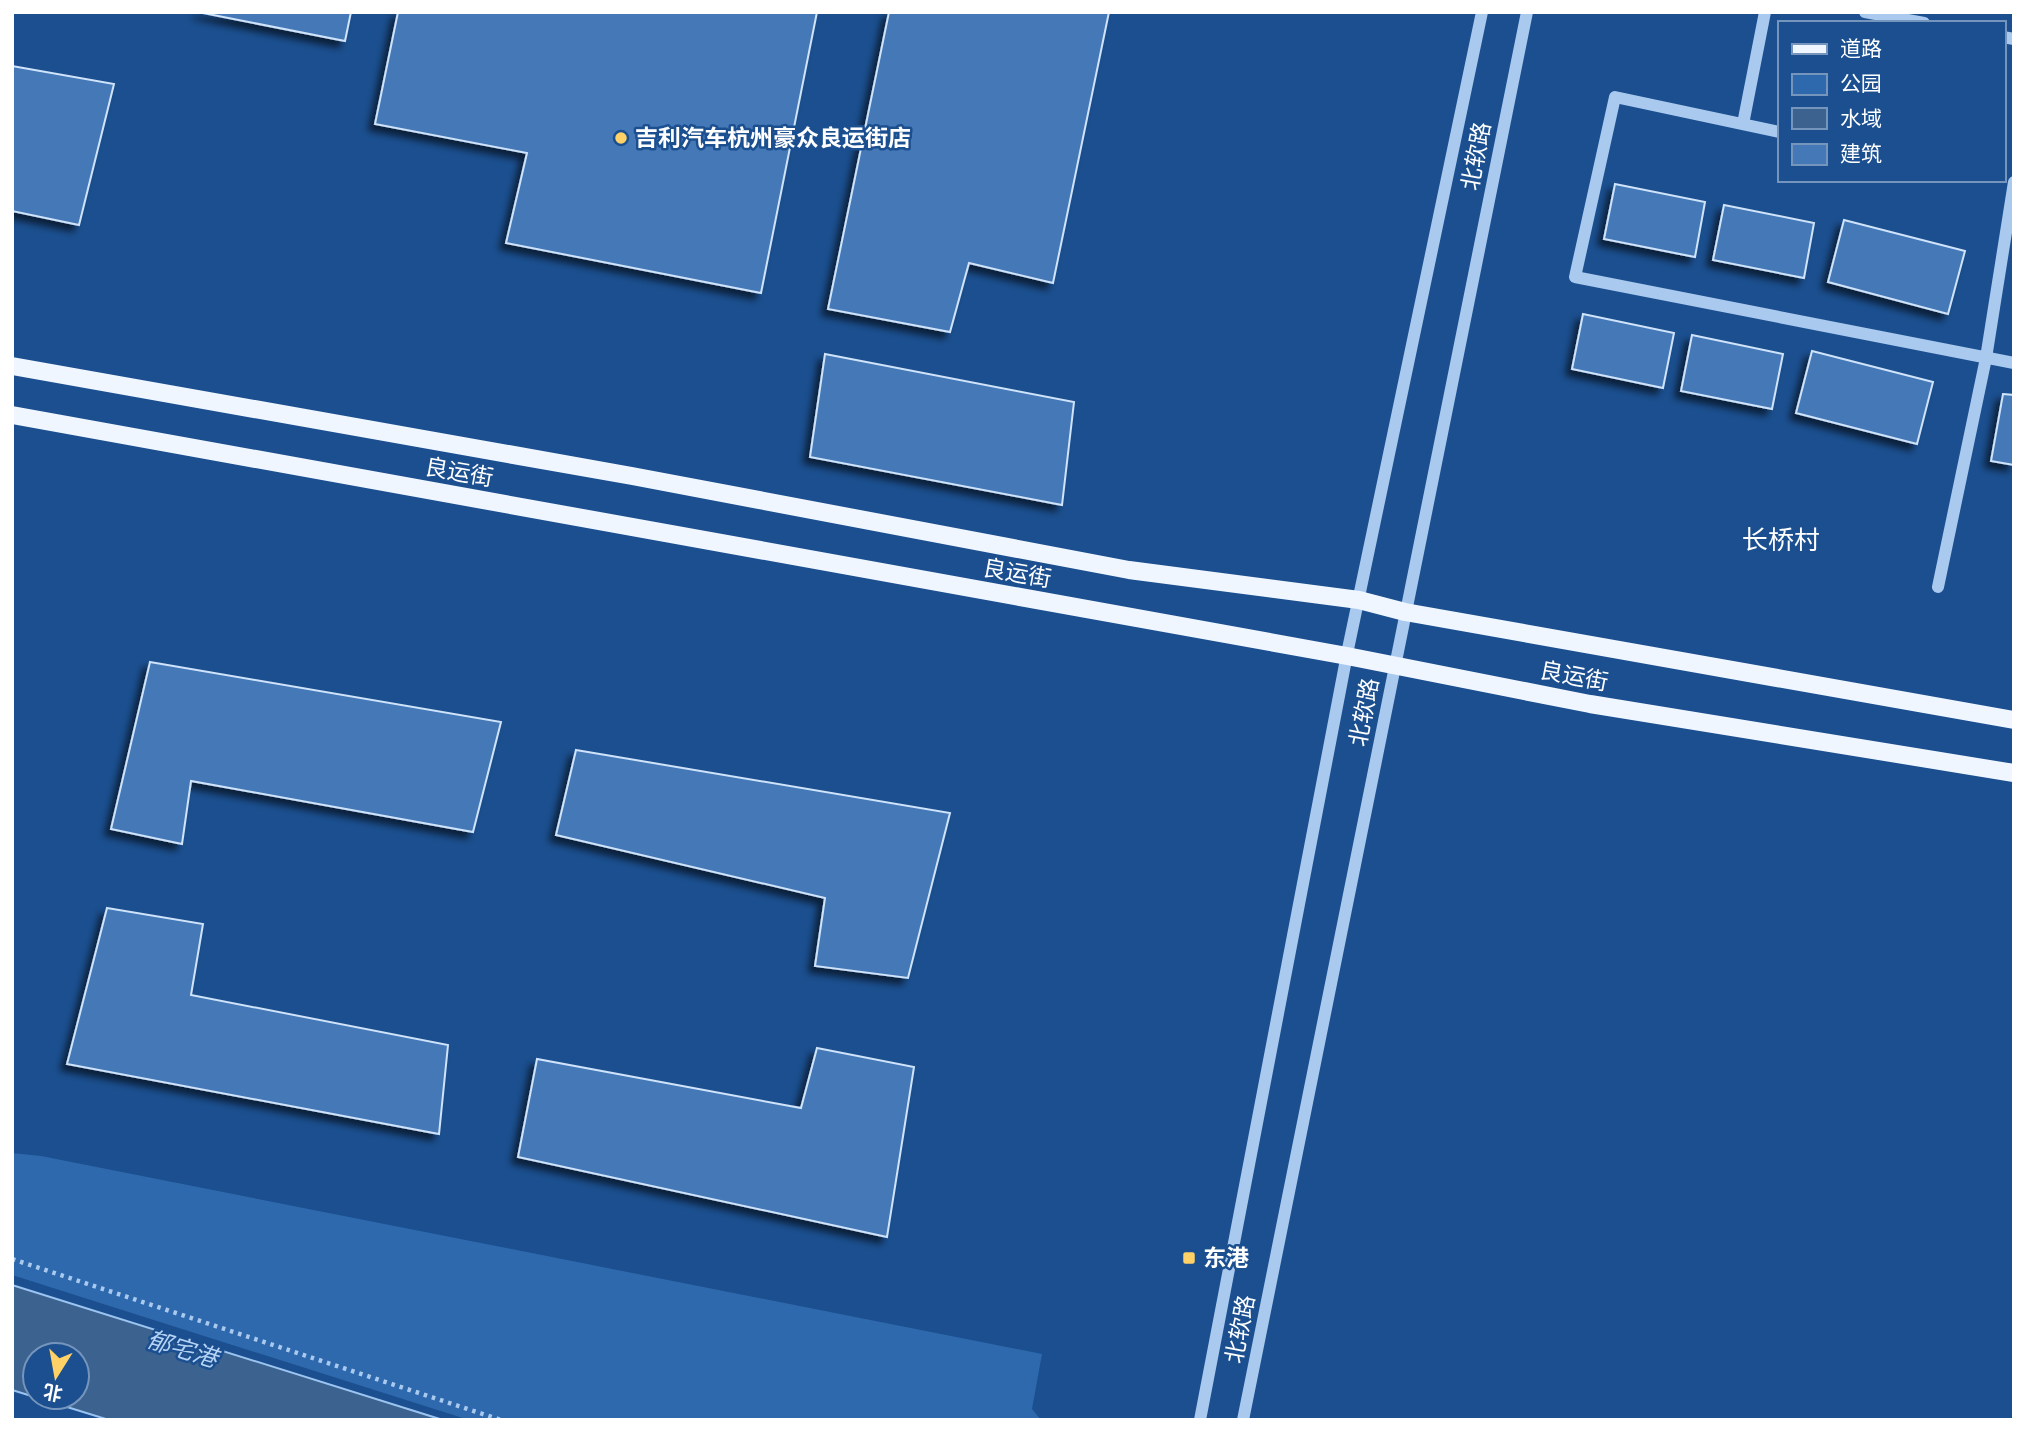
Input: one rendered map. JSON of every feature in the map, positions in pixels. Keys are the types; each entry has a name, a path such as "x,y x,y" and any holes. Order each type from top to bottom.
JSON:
{"main road":[{"name":"良运街","path":"12,366 646,478 1129,570 1359,600 1405,612 2014,720"},
{"name":"良运街","path":"12,415 1347,656 1680,720 2014,773"}],"street":[{"name":"北软路","path":"1200,1420 1347,656 1482,12"},
{"name":"北软路","path":"1243,1420 1527,12"},
{"path":"1743,124 1766,12"},
{"path":"1864,12 1913,21"},
{"path":"1778,132 1615,97 1575,277 2014,363"},
{"path":"1937,587 1986,358 2014,182"}],"path":[{"path":"12,1259 501,1420"}],"green space":[{"path":"12,1153 41,1156 1042,1354 1032,1409 1041,1420 469,1420 12,1275"}],"water":[{"name":"郁宅港","path":"12,1285 443,1420 109,1420 80,1411 91,1411 91,1341 21,1341 21,1393 12,1390"}],"building":[{"path":"198,12 351,12 345,41"},
{"name":"吉利汽车杭州豪众良运街店","path":"398,12 817,12 761,293 506,243 527,153 375,124"},
{"path":"889,12 1109,12 1053,283 969,263 950,332 828,309"},
{"path":"12,66 114,84 79,225 12,211"},
{"path":"1615,184 1705,202 1695,257 1604,239"},
{"path":"1724,205 1814,223 1804,278 1713,260"},
{"path":"1844,220 1965,251 1948,314 1828,282"},
{"path":"1583,314 1674,333 1663,388 1572,369"},
{"path":"1692,335 1783,354 1772,409 1681,391"},
{"path":"1812,351 1933,382 1917,444 1796,413"},
{"path":"825,354 1074,402 1062,505 810,457"},
{"path":"2003,394 2014,395 2014,465 1991,461"},
{"path":"150,662 501,722 473,832 191,781 182,844 111,829"},
{"path":"576,750 950,813 908,978 815,966 825,898 556,835"},
{"path":"107,908 203,924 191,995 448,1045 439,1134 67,1064"},
{"path":"817,1048 914,1067 887,1237 518,1157 537,1059 801,1108"}],"place":[{"name":"吉利汽车杭州豪众良运街店","path":"621,138"},
{"name":"东港","path":"1189,1258"}],"district":[{"name":"长桥村","path":"1781,540"}]}
